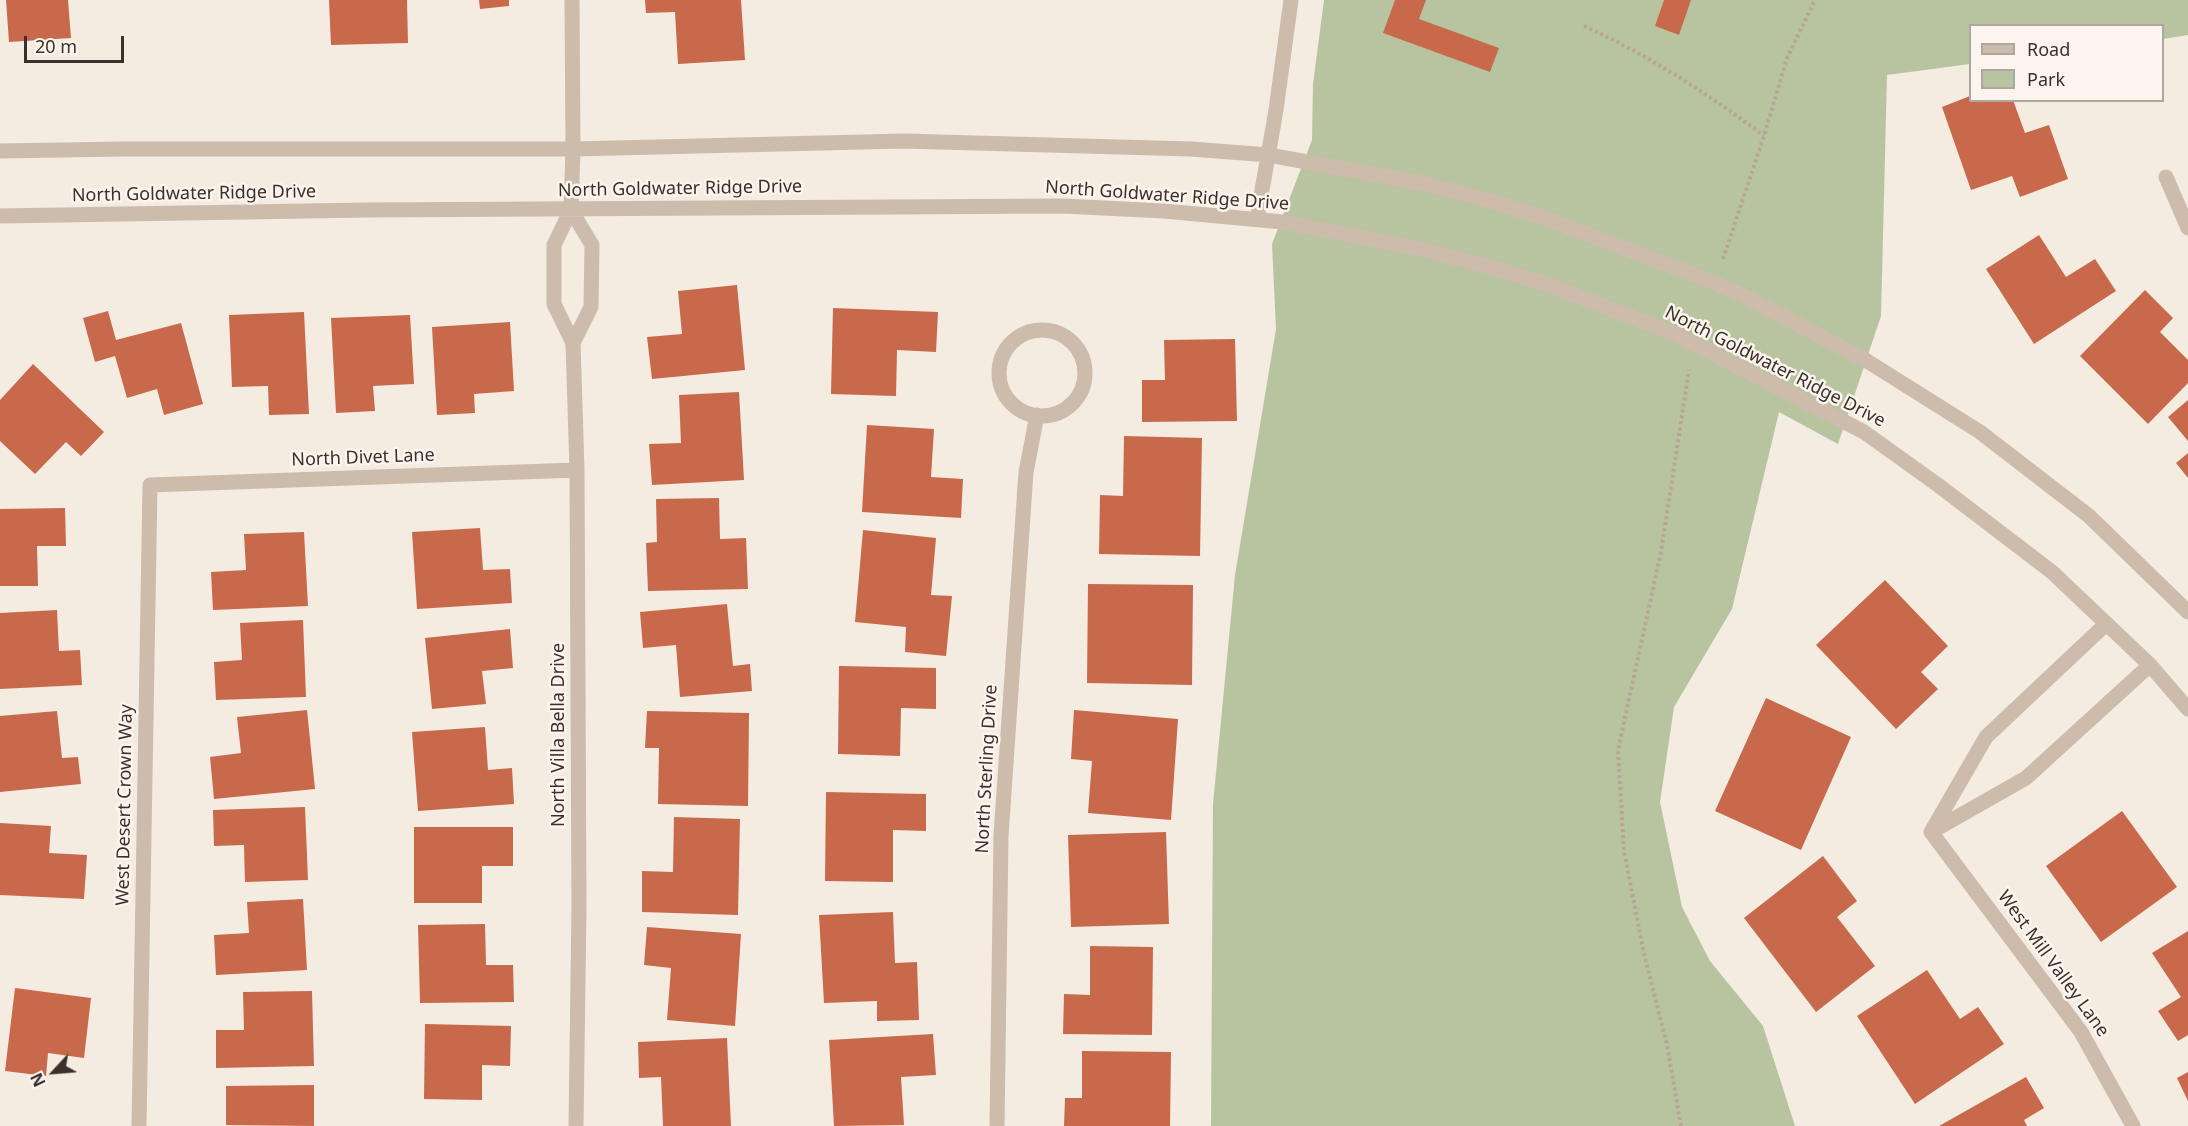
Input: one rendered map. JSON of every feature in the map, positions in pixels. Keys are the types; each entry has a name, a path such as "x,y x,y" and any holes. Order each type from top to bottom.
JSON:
{"street":[{"name":"North Villa Bella Drive","path":"572,0 572,210 554,245 554,304 573,343 577,470 579,907 576,1126"},
{"path":"1257,219 1269,155 1291,0"},
{"path":"0,151 573,149 904,141 1191,149 1269,155 1421,183 1542,217 1744,296 1867,361 1980,432 2089,516 2188,612"},
{"path":"2166,177 2188,228"},
{"name":"North Goldwater Ridge Drive","path":"0,216 367,210 1063,206 1257,219 1310,226 1420,249 1549,285 1675,334 1864,432 2052,572 2150,665 2188,709"},
{"name":"North Villa Bella Drive","path":"572,210 592,245 591,307 573,343"},
{"path":"1038,330 1052,331 1065,336 1076,346 1083,359 1085,373 1083,387 1076,400 1070,405 1051,415 1037,415 1023,411 1011,402 1000,378 1000,364 1013,340 1025,333 1038,330"},
{"name":"North Sterling Drive","path":"997,1126 1001,836 1026,472 1037,415"},
{"name":"North Divet Lane","path":"150,485 577,470"},
{"name":"West Desert Crown Way","path":"139,1126 150,485"},
{"path":"1931,832 1986,737 2106,624"},
{"path":"1931,832 2026,778 2150,665"},
{"name":"West Mill Valley Lane","path":"1931,832 2081,1032 2133,1126"}],"path":[{"path":"1722,260 1764,136 1787,58 1815,0"},
{"path":"1584,26 1655,62 1714,98 1764,136"},
{"path":"1681,1126 1667,1045 1644,954 1624,851 1618,750 1661,552 1689,370"}],"green space":[{"path":"1324,0 2188,0 2188,35 2164,39 2164,24 1969,24 1969,64 1887,75 1881,316 1838,444 1779,412 1732,609 1674,707 1660,802 1682,907 1710,961 1763,1026 1795,1126 1211,1126 1213,804 1235,575 1276,329 1272,244 1312,140 1313,84"}],"building":[{"path":"6,0 68,0 71,38 9,42"},
{"path":"329,0 407,0 408,43 331,45"},
{"path":"479,0 509,0 509,6 480,9"},
{"path":"645,0 741,0 745,60 678,64 675,12 646,13"},
{"path":"1395,0 1426,0 1419,19 1499,48 1490,72 1383,33"},
{"path":"1664,0 1691,0 1679,35 1655,26"},
{"path":"1969,96 1969,102 2014,102 2025,133 2049,125 2068,179 2020,197 2012,176 1971,190 1942,107"},
{"path":"2039,235 2066,277 2095,259 2116,291 2034,344 1986,269"},
{"path":"737,285 745,370 652,379 647,337 682,334 678,291"},
{"path":"2145,290 2173,318 2160,332 2188,360 2188,383 2148,424 2080,356"},
{"path":"833,308 938,312 936,352 897,350 896,396 831,394"},
{"path":"108,311 116,340 181,323 203,404 164,415 157,389 127,398 115,356 95,362 83,318"},
{"path":"304,312 309,414 269,415 268,386 232,387 229,315"},
{"path":"410,315 414,384 373,386 375,411 336,413 331,318"},
{"path":"510,322 514,391 474,394 475,413 437,415 432,327"},
{"path":"1235,339 1237,421 1142,422 1142,380 1165,380 1164,340"},
{"path":"33,364 104,432 81,456 66,442 35,474 0,441 0,400"},
{"path":"739,392 744,480 652,485 649,444 681,443 679,395"},
{"path":"2188,400 2188,441 2168,417"},
{"path":"867,425 934,429 931,477 963,479 961,518 862,512"},
{"path":"1124,436 1202,438 1200,556 1099,554 1100,495 1123,496"},
{"path":"2188,453 2188,478 2176,463"},
{"path":"719,498 720,539 746,538 748,589 648,591 646,543 657,542 656,499"},
{"path":"65,508 66,546 37,546 38,586 0,586 0,509"},
{"path":"480,528 483,570 510,569 512,603 417,609 412,532"},
{"path":"863,530 936,538 931,595 952,596 946,656 905,652 906,627 855,622"},
{"path":"304,532 308,606 213,610 211,572 246,570 244,534"},
{"path":"1885,580 1948,646 1921,672 1938,689 1896,729 1816,645"},
{"path":"1088,584 1193,585 1192,685 1087,683"},
{"path":"727,604 733,666 750,664 752,691 680,697 676,645 643,648 640,612"},
{"path":"57,610 59,651 80,650 82,685 0,689 0,613"},
{"path":"303,620 306,697 216,700 214,662 242,660 240,623"},
{"path":"510,629 513,668 482,671 486,704 432,709 425,638"},
{"path":"839,666 936,668 936,709 901,708 900,756 838,754"},
{"path":"1766,698 1851,737 1801,850 1715,811"},
{"path":"307,710 315,789 214,799 210,757 241,753 237,717"},
{"path":"1074,710 1178,719 1171,820 1088,813 1092,761 1071,759"},
{"path":"57,711 62,758 78,757 81,784 0,792 0,716"},
{"path":"647,711 749,713 748,806 658,804 659,748 645,748"},
{"path":"485,727 488,770 512,768 514,804 418,811 412,732"},
{"path":"826,792 926,794 926,831 893,830 893,882 825,881"},
{"path":"305,807 308,880 245,882 244,845 214,846 213,810"},
{"path":"2122,811 2177,887 2101,942 2046,866"},
{"path":"674,817 740,819 738,915 642,912 642,871 673,872"},
{"path":"0,823 51,826 49,853 87,855 84,899 0,895"},
{"path":"414,827 513,827 513,866 482,866 482,903 414,903"},
{"path":"1166,832 1169,924 1071,927 1068,835"},
{"path":"1823,856 1857,901 1837,917 1875,966 1816,1012 1744,918"},
{"path":"303,899 307,970 216,975 214,935 249,933 247,902"},
{"path":"893,912 895,963 917,962 919,1020 877,1021 877,1001 824,1003 819,915"},
{"path":"485,924 486,965 513,965 514,1002 420,1003 418,925"},
{"path":"647,927 741,934 735,1026 667,1020 671,968 644,965"},
{"path":"2188,931 2188,1035 2178,1041 2158,1011 2181,997 2152,953"},
{"path":"1090,946 1153,947 1152,1035 1063,1034 1064,994 1090,995"},
{"path":"1927,970 1960,1019 1978,1007 2004,1044 1915,1104 1857,1016"},
{"path":"15,988 91,998 84,1058 48,1053 46,1076 5,1071"},
{"path":"312,991 314,1066 216,1068 216,1030 244,1030 243,992"},
{"path":"425,1024 511,1026 510,1066 482,1065 482,1100 424,1099"},
{"path":"933,1034 936,1075 901,1077 904,1125 834,1126 829,1040"},
{"path":"727,1038 731,1126 663,1126 661,1077 639,1078 638,1042"},
{"path":"1082,1051 1171,1052 1170,1126 1064,1126 1065,1098 1082,1098"},
{"path":"2188,1072 2188,1101 2177,1078"},
{"path":"2026,1077 2044,1108 2024,1120 2027,1126 1939,1126"},
{"path":"314,1085 314,1126 226,1125 226,1086"}]}
